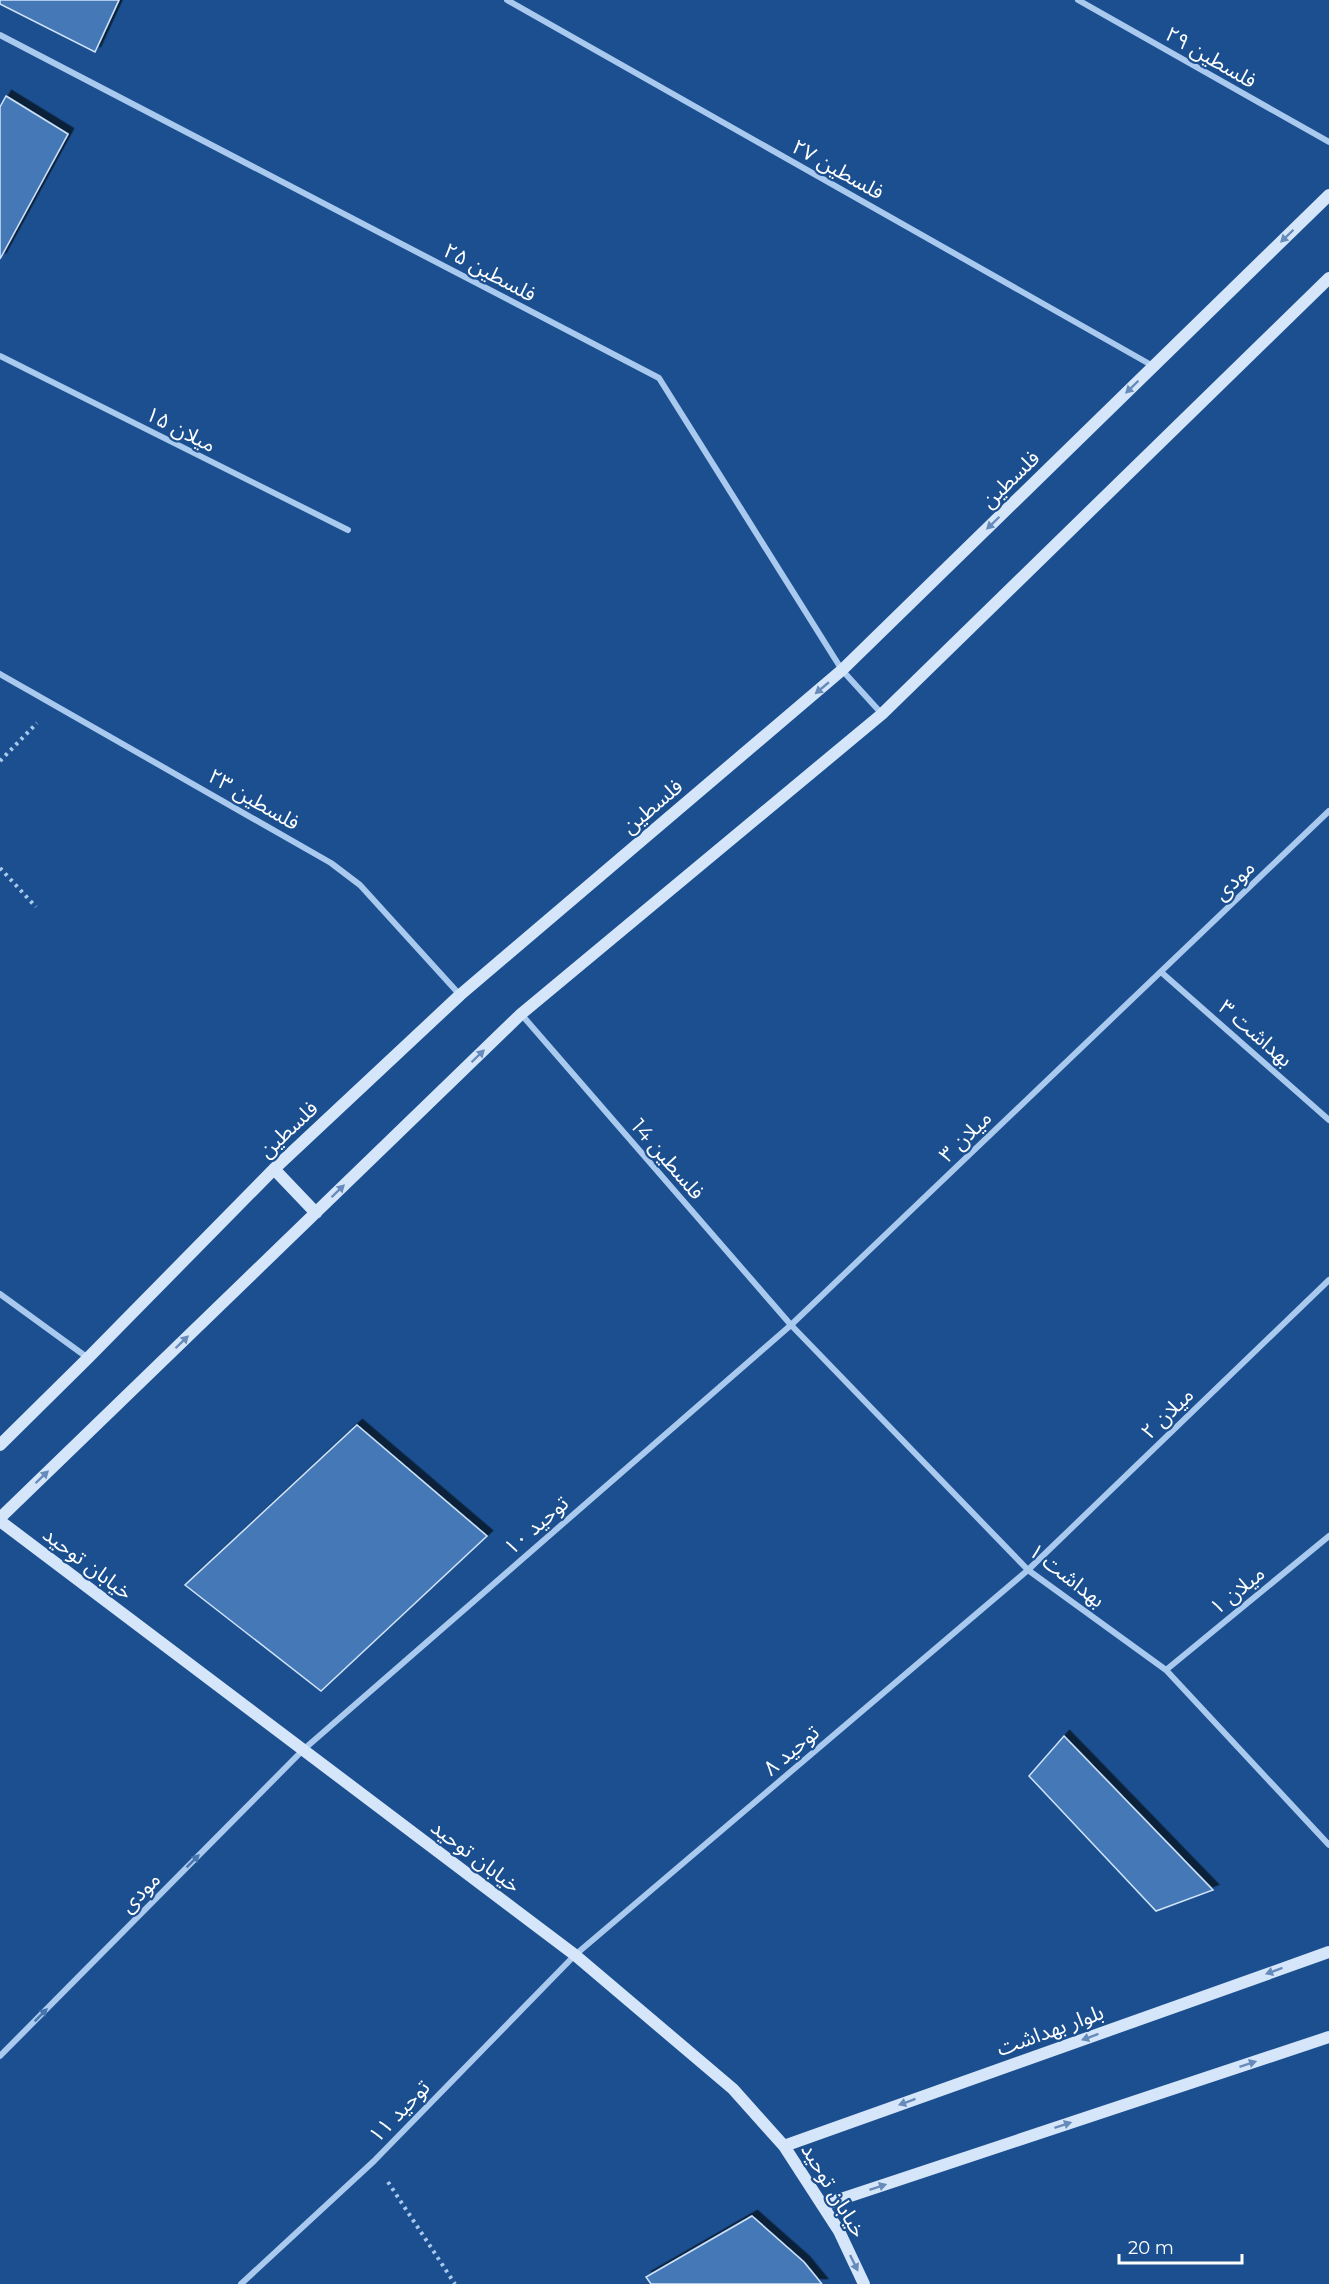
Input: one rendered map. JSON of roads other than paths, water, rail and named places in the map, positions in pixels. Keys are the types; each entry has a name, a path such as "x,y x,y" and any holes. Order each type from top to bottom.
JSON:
{"street":[{"name":"فلسطین ۲۷","path":"507,0 1154,366"},
{"name":"فلسطین ۲۹","path":"1077,0 1329,142"},
{"name":"فلسطین ۲۵","path":"0,35 659,378 842,670 882,714"},
{"name":"فلسطین","path":"0,1445 274,1169 460,994 842,670 1329,195"},
{"path":"0,1519 521,1014 882,714 1329,278"},
{"name":"میلان ۱۵","path":"0,356 348,531"},
{"name":"فلسطین ۲۳","path":"0,674 331,863 360,885 460,994"},
{"name":"مودی","path":"1161,972 1329,812"},
{"name":"بهداشت ۳","path":"1161,972 1329,1120"},
{"name":"میلان ۳","path":"791,1325 1161,972"},
{"name":"فلسطین 14","path":"521,1014 791,1325"},
{"path":"274,1169 316,1213"},
{"name":"میلان ۲","path":"1028,1569 1329,1280"},
{"path":"0,1294 88,1358"},
{"name":"بهداشت ۱","path":"791,1325 1028,1569 1166,1670 1329,1845"},
{"name":"توحید ۱۰","path":"303,1750 791,1325"},
{"name":"خیابان توحید","path":"0,1519 575,1955 733,2089 784,2146 823,2205 864,2284"},
{"name":"میلان ۱","path":"1166,1670 1329,1536"},
{"name":"توحید ۸","path":"575,1955 1028,1569"},
{"name":"مودی","path":"0,2056 303,1750"},
{"name":"بلوار بهداشت","path":"784,2146 1329,1952"},
{"name":"توحید ۱۱","path":"241,2284 374,2161 575,1955"},
{"path":"823,2205 1329,2037"}]}
